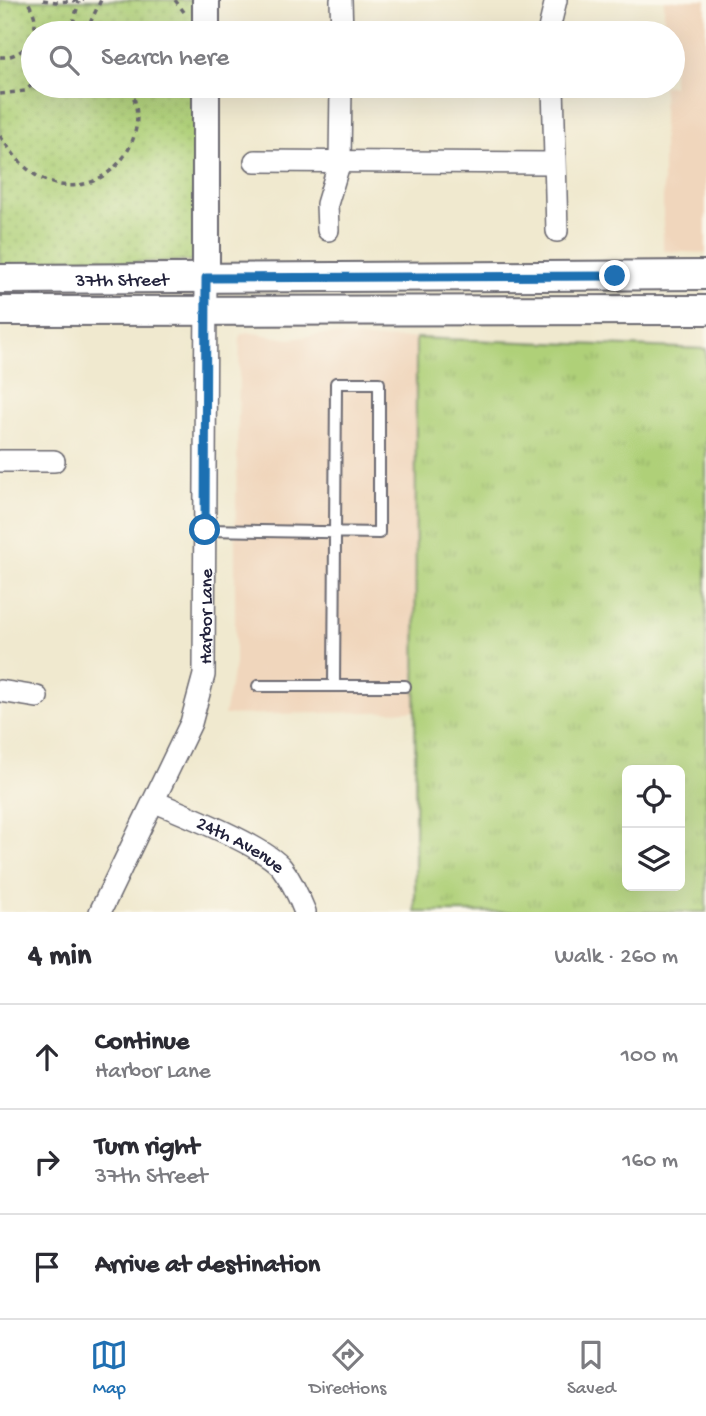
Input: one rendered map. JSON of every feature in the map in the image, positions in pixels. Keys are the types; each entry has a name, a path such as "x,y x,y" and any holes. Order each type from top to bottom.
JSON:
{"main road":[{"name":"37th Street","path":"0,279 706,275"},
{"path":"444,277 444,310"},
{"name":"37th Street","path":"0,311 706,310"}],"street":[{"path":"341,0 342,21"},
{"path":"551,21 556,0"},
{"name":"Harbor Lane","path":"100,912 191,723 204,676 206,98"},
{"path":"328,230 327,204 340,161 341,98"},
{"path":"553,98 556,231"},
{"path":"255,161 554,163"},
{"path":"0,461 54,461"},
{"path":"0,691 37,697"},
{"name":"24th Avenue","path":"155,802 256,849 281,865 305,912"}],"lane":[{"path":"706,267 706,275"},
{"path":"205,530 336,532 379,533 379,383 336,383 336,532 334,686"},
{"path":"258,686 405,686"}],"path":[{"path":"27,0 35,21"},
{"path":"43,0 84,0"},
{"path":"91,21 101,0"},
{"path":"175,0 195,7"},
{"path":"73,21 79,1"},
{"path":"0,57 21,52"},
{"path":"0,94 21,91"},
{"path":"0,136 20,163 38,177 75,185 93,181 113,170 126,154 136,134 138,117 135,98"}],"shaded area":[{"path":"664,0 706,0 706,253 663,251 663,98 685,98 685,21 664,21"},
{"path":"247,332 289,339 324,334 370,339 416,338 415,711 224,715 235,664 240,335"}],"green space":[{"path":"0,0 196,0 196,21 21,21 21,98 196,98 196,261 0,265"},
{"path":"416,338 706,349 706,912 415,912"}],"route":[{"path":"205,530 206,278 615,276"}]}
